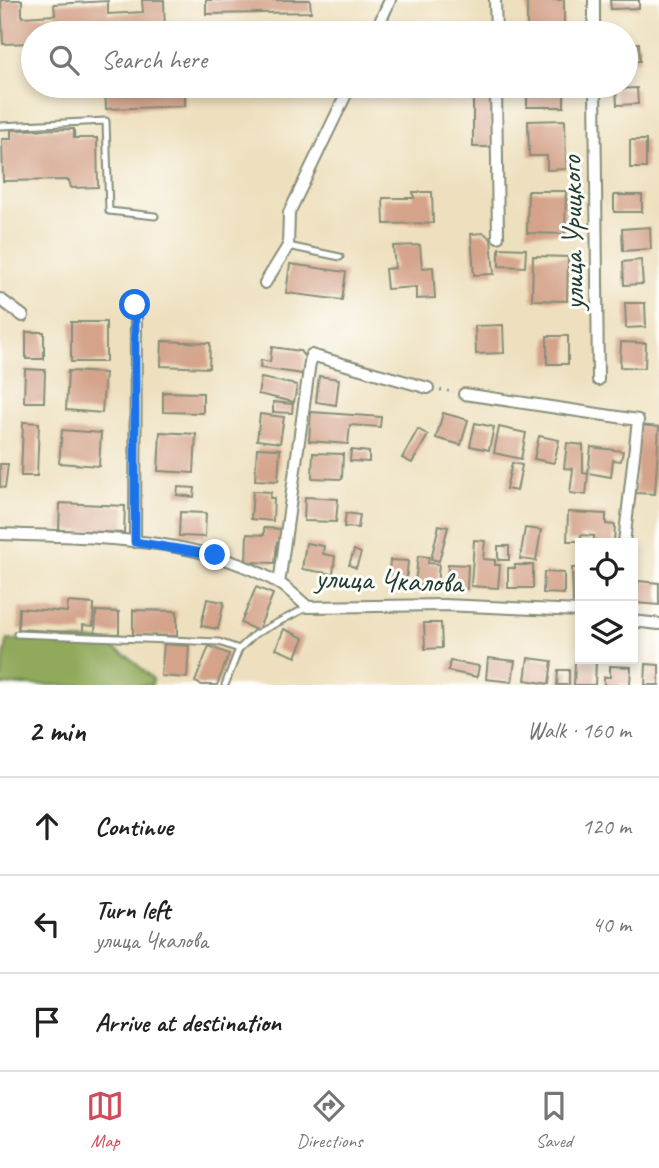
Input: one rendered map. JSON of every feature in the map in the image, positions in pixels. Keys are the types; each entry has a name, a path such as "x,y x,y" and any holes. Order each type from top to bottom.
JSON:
{"street":[{"path":"380,21 390,0"},
{"path":"495,0 496,21"},
{"path":"594,0 594,21"},
{"path":"265,283 288,246 289,214 344,98"},
{"path":"496,98 498,237"},
{"name":"улица Урицкого","path":"595,98 598,380"},
{"path":"0,299 23,316"},
{"path":"135,305 135,542"},
{"path":"279,584 311,355 428,388"},
{"path":"464,394 638,420 625,538"},
{"name":"улица Чкалова","path":"0,534 135,542 215,555 279,584 308,607 444,605 575,611"},
{"path":"638,622 659,624"}],"lane":[{"path":"0,126 106,121 109,211 155,216"},
{"path":"288,246 340,257"},
{"path":"225,685 239,649 255,634 308,607"},
{"path":"17,634 219,642 239,649"}],"path":[{"path":"428,388 464,394"}],"green space":[{"path":"7,640 98,640 129,657 153,679 152,685 0,685"}],"building":[{"path":"1,0 22,0 22,17 55,15 54,4 108,1 108,14 143,12 142,0 164,0 165,21 21,21 21,43 3,44"},
{"path":"206,0 310,0 311,12 206,14"},
{"path":"527,0 564,0 564,21 527,21"},
{"path":"610,0 639,0 639,8 611,9"},
{"path":"106,98 185,98 185,106 106,109"},
{"path":"473,98 492,98 492,147 473,147"},
{"path":"527,98 564,98 564,107 527,107"},
{"path":"617,98 638,98 638,104 617,105"},
{"path":"565,120 566,169 547,170 547,156 529,156 528,121"},
{"path":"74,129 74,138 97,138 98,187 71,188 69,180 3,181 2,139 11,139 11,130"},
{"path":"630,140 646,140 646,168 630,168"},
{"path":"528,191 566,191 565,234 527,233"},
{"path":"413,192 432,192 433,223 384,224 383,198 414,198"},
{"path":"614,195 642,195 642,212 614,212"},
{"path":"650,227 651,249 623,251 622,229"},
{"path":"484,233 491,239 494,274 474,275 471,234"},
{"path":"420,245 422,268 433,267 435,298 416,299 416,287 387,289 385,269 395,268 393,246"},
{"path":"499,248 526,249 525,267 499,266"},
{"path":"533,256 568,257 567,301 532,300"},
{"path":"641,260 643,284 624,285 623,262"},
{"path":"290,264 346,272 342,300 286,293"},
{"path":"625,303 645,303 646,327 626,328"},
{"path":"71,322 106,322 106,362 71,362"},
{"path":"503,325 504,353 476,354 475,326"},
{"path":"26,332 44,332 44,359 26,359"},
{"path":"547,336 568,336 568,364 547,364"},
{"path":"162,341 210,343 209,368 161,366"},
{"path":"621,342 646,343 645,368 620,367"},
{"path":"272,347 300,351 305,357 303,374 260,368 261,360 270,362"},
{"path":"25,369 45,370 44,402 24,402"},
{"path":"68,371 105,373 102,413 66,410"},
{"path":"319,376 339,379 336,405 316,402"},
{"path":"261,378 297,385 294,402 258,394"},
{"path":"163,392 203,393 203,413 163,412"},
{"path":"273,402 293,404 292,413 273,412"},
{"path":"311,412 381,417 380,427 350,425 348,444 309,441"},
{"path":"443,413 468,420 461,445 436,438"},
{"path":"260,414 284,417 280,443 257,440"},
{"path":"23,422 39,423 37,476 21,476"},
{"path":"475,423 494,427 489,450 470,446"},
{"path":"639,425 659,427 655,494 635,493"},
{"path":"499,427 526,433 521,459 494,453"},
{"path":"418,429 428,435 412,463 402,458"},
{"path":"62,430 101,433 99,466 59,463"},
{"path":"160,432 196,434 194,473 158,471"},
{"path":"539,436 559,440 554,463 534,459"},
{"path":"567,443 583,445 583,473 588,474 586,495 570,493 573,469 564,468"},
{"path":"591,447 623,451 621,461 613,460 611,477 588,473"},
{"path":"257,448 280,449 278,481 255,480"},
{"path":"351,450 369,452 369,462 350,461"},
{"path":"313,453 343,454 342,479 312,478"},
{"path":"512,463 522,465 517,491 506,489"},
{"path":"0,464 8,464 5,488 0,487"},
{"path":"178,487 195,488 194,497 177,495"},
{"path":"253,491 271,492 270,498 274,498 273,521 251,519"},
{"path":"305,497 338,499 336,522 304,521"},
{"path":"60,503 125,506 124,533 59,530"},
{"path":"180,512 206,513 205,537 179,536"},
{"path":"568,512 606,514 606,524 615,525 614,538 581,535 581,538 575,538 575,541 567,541"},
{"path":"346,513 360,515 358,528 344,527"},
{"path":"439,525 448,527 439,561 431,559"},
{"path":"264,528 282,529 281,542 277,542 275,563 246,562 247,534 264,535"},
{"path":"525,528 541,530 536,561 520,559"},
{"path":"474,540 485,541 483,559 495,560 495,565 500,565 498,588 471,586"},
{"path":"306,543 324,546 323,554 335,556 333,574 302,569"},
{"path":"498,546 509,546 509,560 498,560"},
{"path":"354,550 361,553 356,568 349,565"},
{"path":"418,556 429,557 428,563 439,564 437,586 415,584"},
{"path":"390,560 408,561 406,584 388,583"},
{"path":"448,564 468,565 467,589 447,588"},
{"path":"515,565 533,565 533,588 508,588 508,568 515,568"},
{"path":"572,568 575,568 575,602"},
{"path":"544,572 564,573 564,594 543,593"},
{"path":"638,581 659,583 659,605 638,603"},
{"path":"256,587 273,594 258,631 241,623"},
{"path":"207,599 224,602 218,629 201,626"},
{"path":"68,602 94,604 93,626 83,625 83,633 18,629 19,608 67,612"},
{"path":"133,610 177,611 177,636 133,635"},
{"path":"96,611 119,612 119,634 95,633"},
{"path":"424,623 441,623 442,648 425,649"},
{"path":"284,629 304,638 296,657 276,649"},
{"path":"164,644 189,646 187,678 161,676"},
{"path":"209,646 229,654 217,685 195,682"},
{"path":"488,658 515,661 512,682 486,679"},
{"path":"528,658 552,661 549,684 525,680"},
{"path":"575,660 575,664 596,664 595,685 574,685"},
{"path":"450,661 479,666 477,677 448,671"},
{"path":"646,664 659,665 659,685 645,685"},
{"path":"610,666 631,667 630,685 604,685 604,677 610,677"},
{"path":"558,670 569,670 569,685 557,685"}],"route":[{"path":"135,305 135,542 215,555"}]}
